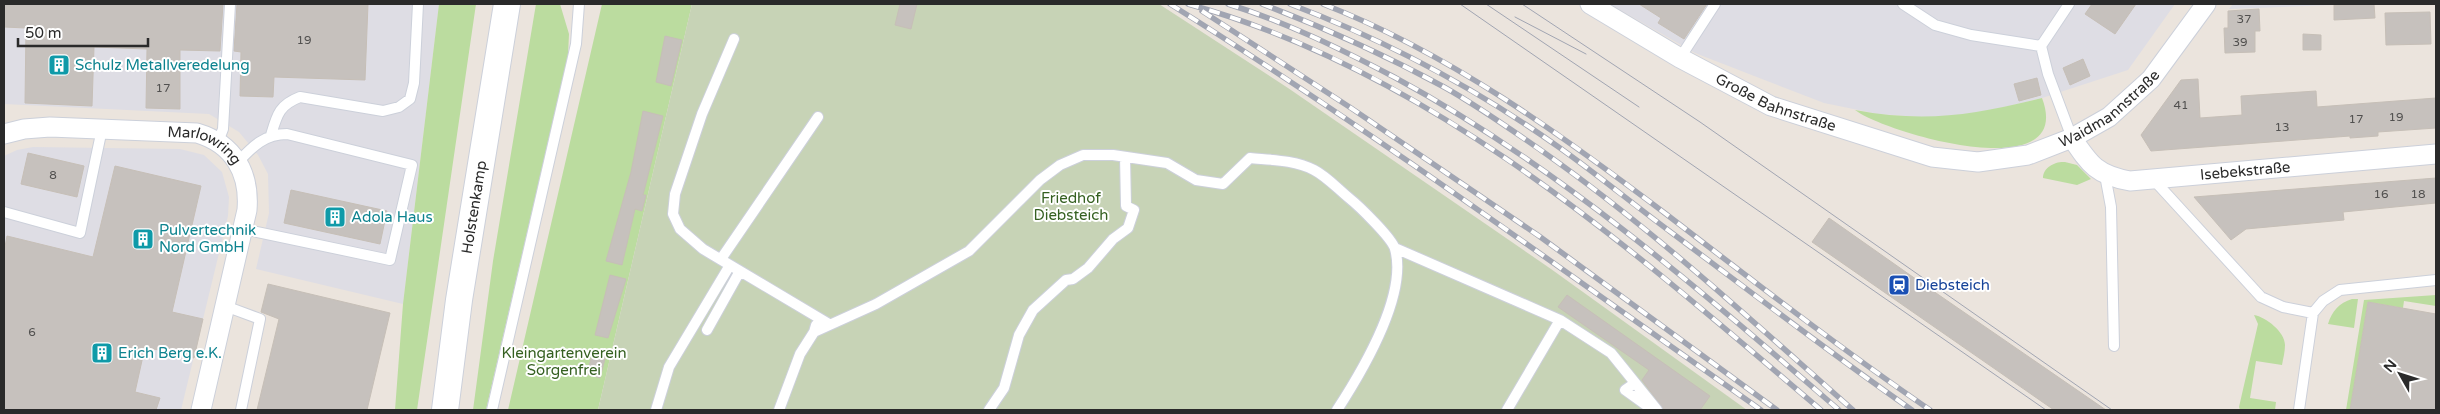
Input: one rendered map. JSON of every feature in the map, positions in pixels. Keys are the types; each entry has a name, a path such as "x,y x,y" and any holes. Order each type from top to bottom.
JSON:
{"main road":[{"name":"Holstenkamp","path":"445,410 460,290 507,4"}],"street":[{"name":"Große Bahnstraße","path":"1590,4 1680,58 1771,106 1932,157 1978,162"},
{"name":"Waidmannstraße","path":"1978,162 2028,155 2072,138 2110,116 2137,93 2162,65 2206,4"},
{"name":"Marlowring","path":"4,134 37,127 197,133 218,142 238,162 245,175 248,192 243,229 201,410"},
{"name":"Isebekstraße","path":"2072,138 2090,164 2105,175 2130,181 2436,154"}],"lane":[{"path":"218,142 223,129 230,4"},
{"path":"271,135 278,113 288,101 300,97 383,111 399,107 410,99 414,83 418,4"},
{"path":"492,410 576,44 579,4"},
{"path":"1680,58 1716,4"},
{"path":"1903,4 1935,25 1970,35 2041,46"},
{"path":"2069,4 2041,46 2048,74 2072,138"},
{"path":"734,38 702,114 675,194 673,214 680,229 703,249 829,324"},
{"path":"656,410 669,367 725,262 818,116"},
{"path":"4,212 80,233 102,129"},
{"path":"238,162 260,141 271,135 287,134 412,165 390,260 243,229"},
{"path":"814,332 869,308 969,251 1028,191 1060,165 1083,156 1124,157 1167,163 1194,184 1223,184 1250,158 1282,161 1314,170 1362,209 1395,248 1560,320 1611,353 1636,384 1625,390 1656,410"},
{"path":"989,410 1004,388 1019,335 1033,310 1066,280 1077,277 1088,268 1113,239 1128,228 1134,210 1126,206 1124,157"},
{"path":"2105,175 2111,208 2114,346"},
{"path":"2153,178 2261,297 2283,307 2313,313"},
{"path":"1337,410 1373,351 1382,332 1395,285 1395,248"},
{"path":"707,330 740,271"},
{"path":"2299,410 2313,313 2323,301 2340,290 2436,280"},
{"path":"225,306 260,319 241,410"},
{"path":"779,410 800,354 814,332 818,317"},
{"path":"1507,410 1560,320"}],"shaded area":[{"path":"4,4 439,4 403,304 256,269 269,213 268,174 258,155 239,132 209,114 4,104"},
{"path":"1610,4 2175,4 2128,70 2042,98 1983,112 1933,118 1878,114 1824,103 1695,53"},
{"path":"2233,4 2360,4 2229,9"},
{"path":"33,147 180,149 204,155 222,172 229,197 228,216 181,410 4,410 4,156 17,150"}],"green space":[{"path":"439,4 476,4 417,410 395,410 403,304"},
{"path":"536,4 560,4 569,34 568,55 486,410 473,410 493,261"},
{"name":"Kleingartenverein Sorgenfrei","path":"602,4 692,4 598,410 508,410"},
{"name":"Friedhof Diebsteich","path":"692,4 1159,4 1288,88 1551,269 1747,410 598,410"},
{"path":"2042,98 2045,125 2032,141 2006,148 1973,147 1937,140 1902,131 1855,110 1904,116 1949,115 1994,109"},
{"path":"2065,162 2077,165 2091,179 2077,185 2043,178 2045,171 2051,165"},
{"path":"2436,295 2436,306 2404,301 2403,308 2368,302 2350,410 2346,410 2364,300"},
{"path":"2352,299 2358,299 2354,328 2328,324 2337,308"},
{"path":"2254,315 2259,316 2274,326 2284,340 2285,348 2282,365 2256,361 2250,398 2276,402 2275,410 2240,410 2239,407 2258,324"}],"building":[{"path":"4,4 223,4 220,51 180,50 180,109 146,108 147,49 94,47 92,106 25,103 26,28 4,27"},
{"path":"237,4 368,4 365,80 274,77 273,97 240,96 241,52 234,51"},
{"path":"900,4 917,4 911,29 895,25"},
{"path":"1639,4 1707,4 1684,39 1658,23 1661,18"},
{"path":"2092,4 2136,4 2115,34 2085,14"},
{"path":"2374,4 2375,18 2334,20 2334,5"},
{"path":"2259,9 2260,31 2255,31 2255,52 2225,53 2224,28 2228,28 2228,11"},
{"path":"2430,12 2431,44 2386,45 2385,13"},
{"path":"2303,34 2321,35 2321,50 2303,50"},
{"path":"665,36 682,40 671,86 656,82"},
{"path":"2083,59 2090,76 2070,85 2063,68"},
{"path":"2037,78 2041,95 2019,101 2014,84"},
{"path":"2198,79 2200,118 2242,115 2241,96 2316,91 2317,107 2436,98 2436,128 2378,132 2378,136 2350,138 2350,136 2151,151 2141,135 2181,80"},
{"path":"643,111 663,116 643,195 646,195 642,211 635,209 622,265 606,261 631,172"},
{"path":"28,153 84,166 77,197 21,184"},
{"path":"115,166 201,186 172,312 203,319 194,358 145,347 135,392 160,398 156,410 4,410 4,252 7,236 93,257"},
{"path":"2436,178 2436,203 2343,212 2344,220 2246,229 2231,240 2194,197"},
{"name":"Adola Haus","path":"291,190 387,211 380,244 284,223"},
{"path":"1829,218 2106,410 2054,410 1812,242"},
{"path":"610,275 626,279 608,338 595,335"},
{"path":"268,284 390,313 367,410 257,410 279,319 261,312"},
{"path":"1567,295 1710,396 1700,410 1664,410 1642,380 1649,370 1558,307"},
{"path":"2368,302 2436,314 2436,410 2350,410"},
{"path":"593,351 606,355 600,378 587,374"}],"tram line":[{"path":"1460,4 2046,410"},
{"path":"1486,4 1639,107"},
{"path":"1522,4 1700,122 2112,410"},
{"path":"1515,17 1586,54"}],"railway":[{"path":"1170,4 1246,52 1395,152 1761,410"},
{"path":"1188,4 1278,34 1364,73 1446,120 1525,172 1602,229 1677,288 1821,410"},
{"path":"1228,4 1250,11 1333,46 1394,77 1454,112 1513,150 1570,190 1680,275 1839,410"},
{"path":"1262,4 1332,32 1400,64 1457,94 1506,126 1583,181 1663,244 1853,410"},
{"path":"1290,4 1361,33 1430,67 1528,126 1574,158 1821,345 1912,410"},
{"path":"1323,4 1415,46 1502,97 1544,125 1626,184 1896,387 1930,410"},
{"path":"1202,11 1351,108 1539,236 1777,410"}],"place":[{"name":"Schulz Metallveredelung","path":"59,65"},
{"name":"Adola Haus","path":"335,217"},
{"name":"Pulvertechnik Nord GmbH","path":"143,239"},
{"name":"Diebsteich","path":"1899,285"},
{"name":"Erich Berg e.K.","path":"102,353"}]}
